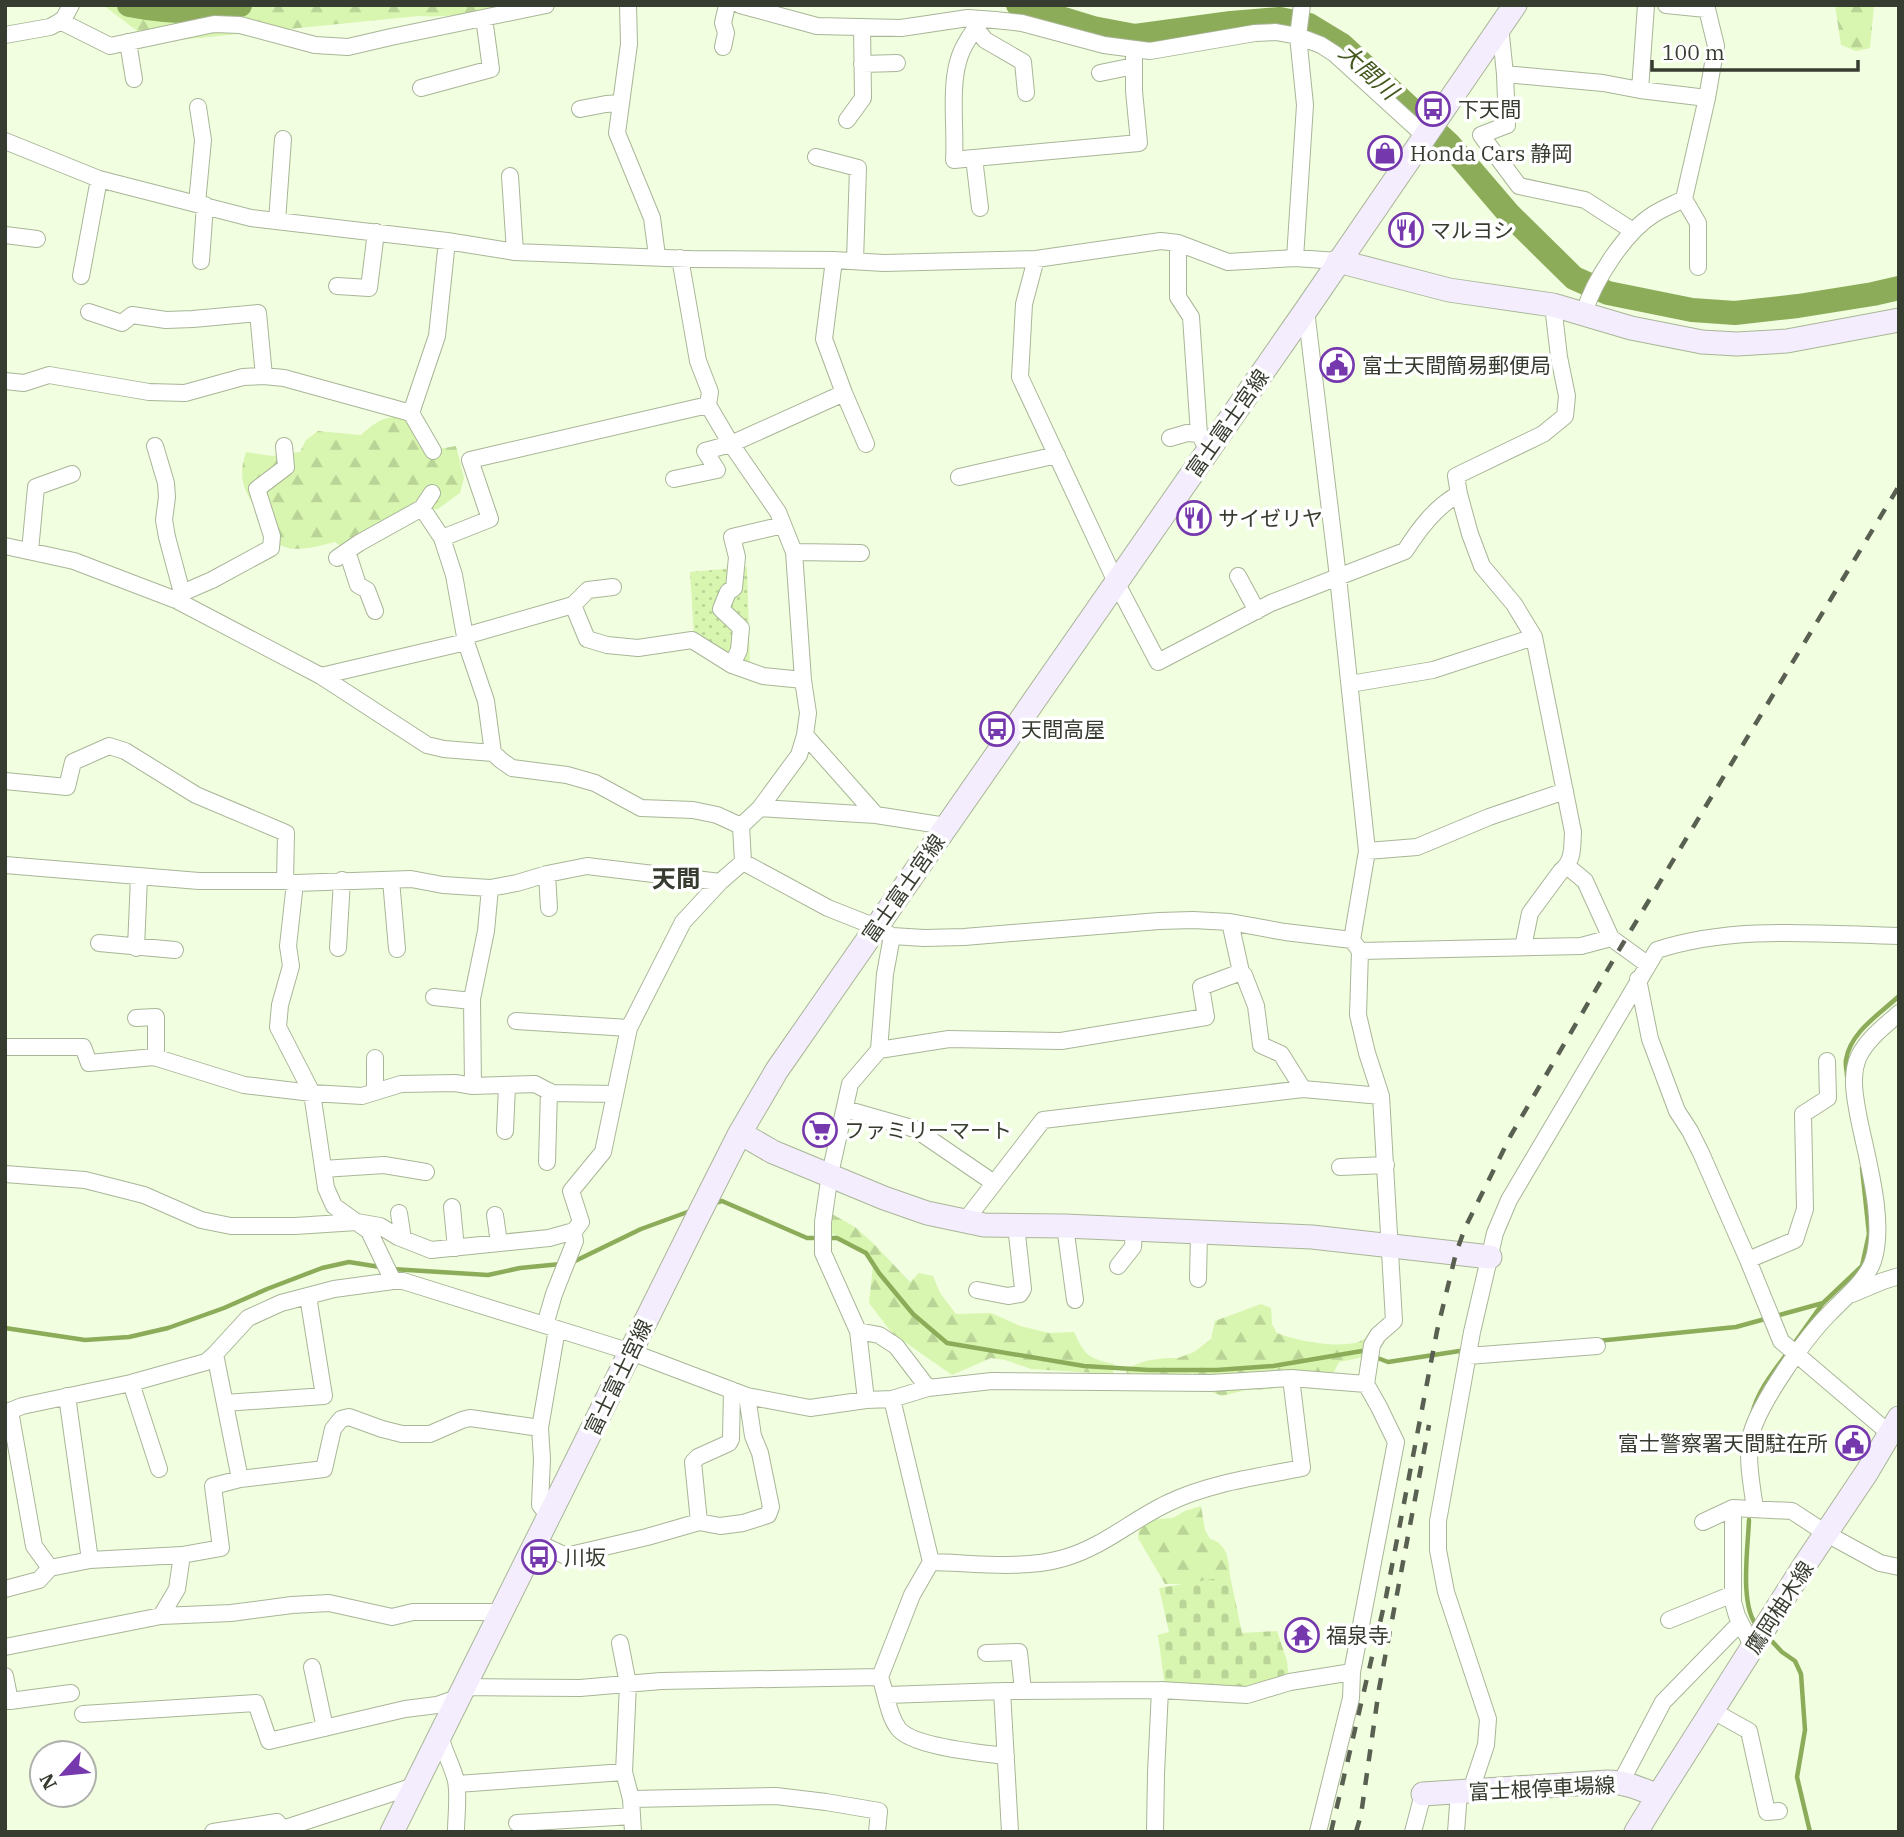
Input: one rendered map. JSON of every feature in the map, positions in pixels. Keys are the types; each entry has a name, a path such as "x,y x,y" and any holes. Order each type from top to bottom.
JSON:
{"main road":[{"name":"富士富士宮線","path":"392,1832 694,1224 740,1133 777,1070 884,932 946,826 1116,582 1203,442 1306,310 1515,5"},
{"path":"1338,261 1449,290 1553,305 1587,304 1654,334 1702,342 1737,344 1787,341 1899,320"},
{"path":"740,1133 773,1152 884,1198 984,1226 1065,1226 1312,1237 1490,1257"},
{"name":"鷹岡柚木線","path":"1658,1796 1894,1426"},
{"name":"富士根停車場線","path":"1423,1794 1620,1782 1658,1796"},
{"path":"1636,1832 1658,1796"}],"street":[{"path":"5,35 50,27 63,20 71,5"},
{"path":"60,22 110,46 214,24 240,25 315,45 348,47 546,5"},
{"path":"628,5 629,44 617,133 652,218 657,256"},
{"path":"723,47 726,33 723,23 727,5"},
{"path":"740,5 817,26 901,28 991,16 1104,45 1134,58"},
{"path":"1640,90 1646,5"},
{"path":"1666,5 1706,7 1716,46 1684,199 1698,223 1698,267"},
{"path":"1295,258 1305,105 1298,36 1302,9"},
{"path":"991,16 985,40 1023,62 1026,93"},
{"path":"991,16 967,39 957,62 954,160 1139,143 1134,58"},
{"path":"421,88 491,69 484,18"},
{"path":"1500,26 1507,125 1481,135 1519,186 1585,200 1633,231"},
{"path":"847,120 863,98 862,27"},
{"path":"1100,73 1150,51 1255,33 1276,32 1298,36 1335,54 1425,136"},
{"path":"128,42 134,79"},
{"path":"862,64 897,63"},
{"path":"1505,74 1603,83 1707,98"},
{"path":"580,109 621,103"},
{"path":"198,107 203,140 201,261"},
{"path":"277,221 283,139"},
{"path":"5,141 99,179 251,218 447,241 515,252 834,260 884,264 1036,259 1161,241 1178,243 1228,262 1295,258 1338,261"},
{"path":"816,157 859,168 855,261"},
{"path":"974,158 980,208"},
{"path":"510,176 515,252"},
{"path":"81,276 99,179"},
{"path":"1587,304 1601,276 1633,231 1653,214 1684,199"},
{"path":"337,286 369,288 376,232"},
{"path":"5,235 37,239"},
{"path":"411,413 437,336 447,241"},
{"path":"1178,243 1178,296 1191,317 1203,442"},
{"path":"680,258 698,361 710,392 708,405 731,444 778,512 794,552 803,680 808,713 806,735 799,755 760,808 741,827 743,863"},
{"path":"1036,259 1024,304 1020,377 1116,582 1158,662 1270,603 1405,551 1416,533 1435,512 1450,498 1459,494"},
{"path":"834,260 824,339 866,444"},
{"path":"1523,947 1530,913 1571,858 1573,832 1534,637 1514,604 1482,566 1470,534 1456,476 1543,434 1565,416 1567,396 1553,305"},
{"path":"1306,310 1367,850 1356,946 1358,1015 1381,1096 1391,1247 1394,1321 1378,1335 1373,1345 1366,1384 1396,1442 1352,1672 1351,1698 1318,1832"},
{"path":"89,312 122,323 132,315 180,320 258,313 264,376"},
{"path":"5,380 24,383 48,375 149,393 185,393 243,377 284,378 411,413 433,451"},
{"path":"674,479 717,470 705,451 731,444 844,393"},
{"path":"442,538 489,519 470,460 708,405"},
{"path":"1170,438 1187,433 1203,442"},
{"path":"155,446 166,483 164,520 179,596"},
{"path":"179,596 271,548 272,536 257,489 286,467 284,446"},
{"path":"959,477 1057,454"},
{"path":"30,551 36,487 72,474"},
{"path":"375,611 367,590 358,585 342,555 422,508 432,493"},
{"path":"422,508 442,538 454,575 465,639 486,701 494,753 512,768 568,775 595,783 641,808 694,810 717,816 741,827"},
{"path":"732,665 739,650 741,628 721,608 728,592 734,587 737,557 732,537 783,525"},
{"path":"5,546 75,561 179,596 321,676 427,745 494,753"},
{"path":"794,552 861,553"},
{"path":"1238,576 1257,611"},
{"path":"321,676 465,639 573,605 588,590 613,587"},
{"path":"573,605 587,639 607,645 638,648 692,640 732,665 763,676 803,680"},
{"path":"1350,684 1433,670 1534,637"},
{"path":"806,735 876,815"},
{"path":"5,781 67,787 73,762 109,746 125,751 196,795 286,833 290,882 288,946 291,967 280,1006 278,1027 312,1093 326,1188 334,1206 369,1231 392,1276 403,1281 631,1352 740,1393 810,1408 892,1399 928,1388 992,1381 1211,1383 1291,1378 1366,1384"},
{"path":"1367,850 1417,847 1489,817 1565,791"},
{"path":"760,808 876,815 946,826"},
{"path":"743,863 828,908 884,932 924,938 1193,920 1230,922 1356,946 1581,946 1611,938"},
{"path":"5,1174 85,1180 144,1195 201,1220 232,1226 358,1222 380,1226 402,1239 431,1250 549,1238 573,1231 581,1222 571,1191 603,1152 629,1028 682,922 720,882 743,863"},
{"path":"5,865 200,881 411,879 443,885 490,888 587,866 720,882"},
{"path":"1567,866 1585,881 1611,938 1647,964"},
{"path":"547,874 549,908"},
{"path":"136,948 139,877"},
{"path":"338,948 342,880"},
{"path":"390,880 397,949"},
{"path":"473,1086 472,1001 486,931 490,888"},
{"path":"1230,922 1241,972 1256,1006 1261,1045 1281,1054 1303,1089"},
{"path":"866,1400 858,1331 823,1253 823,1222 849,1084 879,1050 885,974 884,932"},
{"path":"1456,1832 1465,1791 1486,1745 1488,1719 1446,1592 1438,1549 1438,1521 1472,1332 1495,1233 1509,1200 1657,950 1681,942 1754,932 1899,936"},
{"path":"99,943 175,950"},
{"path":"879,1050 948,1039 1061,1041 1206,1017 1201,988 1241,972"},
{"path":"1638,979 1650,1039 1677,1111 1701,1153 1781,1341 1894,1426"},
{"path":"434,998 472,1001"},
{"path":"1755,1509 1750,1467 1752,1433 1764,1404 1821,1322 1863,1278 1873,1263 1877,1219 1855,1097 1854,1070 1869,1040 1899,1013"},
{"path":"136,1018 156,1017 156,1058"},
{"path":"516,1021 629,1028"},
{"path":"5,1047 83,1047 89,1063 156,1058 244,1085 312,1093 362,1096 401,1084 455,1083 473,1086 535,1084 552,1093 615,1094"},
{"path":"374,1092 375,1058"},
{"path":"1748,1260 1795,1240 1805,1209 1804,1114 1828,1098 1827,1061"},
{"path":"505,1131 507,1086"},
{"path":"965,1221 1043,1120 1303,1089 1381,1096"},
{"path":"547,1162 549,1091"},
{"path":"845,1108 915,1129 994,1183"},
{"path":"323,1169 384,1165 426,1172"},
{"path":"1340,1167 1386,1165"},
{"path":"452,1207 456,1248"},
{"path":"399,1213 402,1239"},
{"path":"495,1215 499,1243"},
{"path":"977,1290 1008,1296 1020,1294 1023,1290 1016,1225"},
{"path":"1065,1226 1074,1300"},
{"path":"1118,1266 1133,1247 1134,1229"},
{"path":"549,1516 540,1505 540,1429 554,1294 575,1241 573,1231"},
{"path":"1198,1279 1199,1232"},
{"path":"50,1568 34,1546 8,1412 22,1406 131,1383 206,1362 248,1318 281,1303 392,1276"},
{"path":"1844,1298 1883,1280 1899,1276"},
{"path":"225,1403 324,1396 308,1296"},
{"path":"858,1331 879,1335 896,1346 928,1388"},
{"path":"1468,1356 1597,1346"},
{"path":"215,1354 240,1479"},
{"path":"931,1562 1035,1564 1063,1558 1091,1549 1166,1504 1190,1493 1302,1468 1291,1378"},
{"path":"131,1383 159,1469"},
{"path":"536,1542 566,1556 699,1522 720,1525 743,1523 768,1515 771,1507 760,1453 740,1393"},
{"path":"699,1522 693,1462 732,1439 740,1393"},
{"path":"67,1396 90,1560"},
{"path":"892,1399 931,1562 912,1595 880,1677 892,1716 899,1731 927,1745 1006,1756"},
{"path":"5,1589 39,1580 50,1568 90,1560 181,1555 221,1548 213,1486 240,1479 324,1469 333,1429 341,1419 349,1417 402,1434 429,1434 470,1418 540,1429"},
{"path":"1733,1508 1733,1602 1740,1623 1758,1640"},
{"path":"1703,1522 1733,1508 1792,1511 1826,1534 1880,1563 1899,1567"},
{"path":"161,1616 177,1590 181,1555"},
{"path":"1669,1620 1733,1594"},
{"path":"5,1647 161,1616 231,1613 292,1605 329,1603 392,1617 413,1612 501,1612"},
{"path":"1620,1782 1663,1702 1740,1623"},
{"path":"517,1823 632,1824 631,1799 624,1772 628,1684 620,1643"},
{"path":"986,1653 1019,1652 1023,1691"},
{"path":"312,1667 326,1728"},
{"path":"887,1695 1160,1690 1247,1695 1290,1682 1352,1672"},
{"path":"5,1676 8,1701 71,1693"},
{"path":"83,1714 256,1703 269,1741 405,1709 437,1705 460,1693 580,1688 661,1681 880,1677"},
{"path":"1155,1832 1160,1690"},
{"path":"1002,1691 1010,1832"},
{"path":"1713,1711 1749,1731 1767,1812 1779,1811"},
{"path":"440,1734 442,1748 451,1763 457,1784 456,1832"},
{"path":"457,1784 624,1772"},
{"path":"213,1832 277,1822 282,1829 414,1786"},
{"path":"1413,1832 1423,1794"},
{"path":"631,1799 776,1796 826,1802 879,1811 877,1832"}],"green space":[{"path":"103,5 519,5 456,15 418,16 169,41 148,39"},
{"path":"1835,5 1874,5 1870,48 1856,51 1841,45"},
{"path":"406,416 433,450 456,446 464,478 460,493 438,509 412,509 347,551 335,542 297,549 276,542 245,490 242,473 246,452 272,456 300,452 306,440 318,431 361,435 381,420"},
{"path":"747,567 750,666 694,637 690,572"},
{"path":"832,1214 855,1227 910,1282 919,1273 933,1276 940,1293 956,1314 991,1313 1020,1326 1049,1333 1074,1332 1088,1355 1114,1364 1113,1374 1031,1369 991,1358 952,1375 892,1333 869,1303 873,1265 858,1246 827,1231"},
{"path":"1261,1304 1271,1308 1272,1324 1277,1333 1296,1339 1346,1344 1359,1342 1375,1331 1368,1356 1339,1362 1334,1372 1291,1378 1272,1389 1246,1390 1222,1396 1212,1392 1203,1379 1193,1373 1162,1379 1144,1390 1131,1390 1135,1381 1126,1372 1132,1366 1146,1361 1178,1358 1194,1352 1211,1339 1215,1321"},
{"path":"1201,1506 1205,1530 1210,1539 1224,1548 1230,1576 1187,1584 1165,1584 1138,1538 1139,1530 1149,1520 1173,1518"},
{"path":"1230,1576 1242,1633 1277,1631 1287,1661 1289,1681 1247,1690 1165,1687 1158,1635 1169,1632 1159,1588"}],"waterway":[{"name":"大間川","path":"129,5 185,11 240,5"},
{"name":"大間川","path":"1018,5 1093,28 1135,36 1280,19 1309,25 1342,45 1449,144 1509,214 1574,278 1608,293 1692,310 1735,313 1798,306 1899,288"},
{"path":"1847,1076 1846,1060 1853,1041 1867,1024 1899,996"},
{"path":"1793,1345 1823,1303 1862,1266 1869,1234 1862,1168"},
{"path":"715,1203 722,1201 807,1238 837,1238 866,1253 913,1314 947,1343 1084,1366 1149,1370 1217,1370 1273,1366 1362,1351 1367,1353"},
{"path":"573,1262 641,1229 693,1210"},
{"path":"5,1328 85,1340 129,1337 168,1328 224,1308 322,1268 349,1262 380,1267"},
{"path":"392,1269 488,1275 520,1268 561,1264"},
{"path":"1597,1341 1736,1327 1823,1303"},
{"path":"1375,1357 1388,1362 1466,1350"},
{"path":"1752,1414 1762,1389 1788,1352"},
{"path":"1749,1520 1746,1561 1748,1606 1758,1627"},
{"path":"1767,1636 1795,1661 1801,1674 1805,1730 1797,1777 1810,1832"}],"railway":[{"path":"1331,1832 1386,1597 1437,1331 1456,1253 1465,1228 1511,1135 1622,945 1899,486"},
{"path":"1356,1832 1361,1815 1379,1689 1429,1425"}],"place":[{"name":"下天間","path":"1433,109"},
{"name":"Honda Cars 静岡","path":"1385,153"},
{"name":"マルヨシ","path":"1406,230"},
{"name":"富士天間簡易郵便局","path":"1337,365"},
{"name":"サイゼリヤ","path":"1194,518"},
{"name":"天間高屋","path":"997,729"},
{"name":"ファミリーマート","path":"820,1130"},
{"name":"富士警察署天間駐在所","path":"1853,1443"},
{"name":"川坂","path":"539,1557"},
{"name":"福泉寺","path":"1302,1635"}],"district":[{"name":"天間","path":"676,878"}]}
